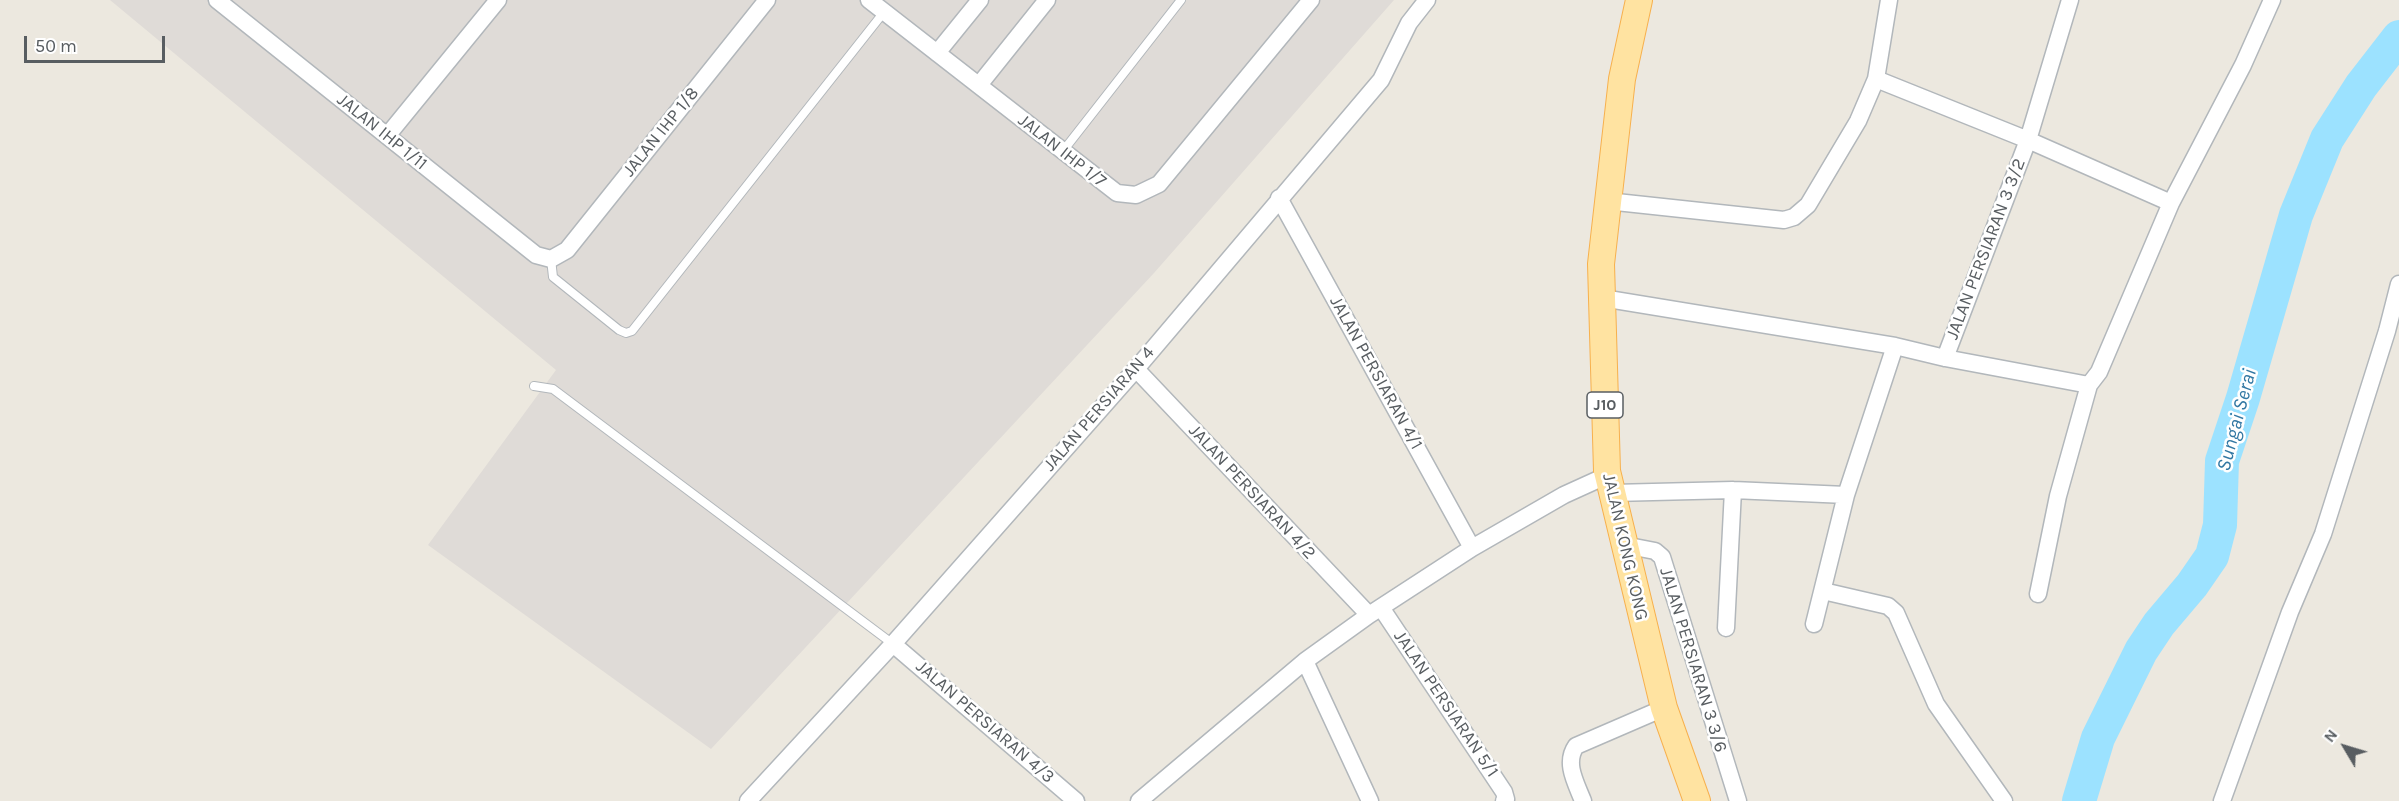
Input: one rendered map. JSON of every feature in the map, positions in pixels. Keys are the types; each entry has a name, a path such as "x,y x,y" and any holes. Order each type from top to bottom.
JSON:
{"main road":[{"name":"JALAN KONG KONG","path":"1639,0 1622,79 1601,264 1610,484 1664,708 1697,801"}],"street":[{"name":"JALAN IHP 1/11","path":"218,0 536,255 550,259"},
{"path":"387,136 498,0"},
{"name":"JALAN IHP 1/8","path":"550,259 567,250 767,0"},
{"name":"JALAN IHP 1/7","path":"869,0 1117,193 1136,195 1159,184 1311,0"},
{"path":"937,53 980,0"},
{"path":"979,86 1047,0"},
{"name":"JALAN PERSIARAN 4","path":"748,801 893,644 1136,369 1381,80 1409,23 1427,0"},
{"path":"1607,201 1784,220 1794,218 1808,205 1858,121 1876,79 1889,0"},
{"name":"JALAN PERSIARAN 3 3/2","path":"1945,358 2028,140 2070,0"},
{"path":"2038,594 2058,496 2089,385 2099,372 2171,203 2243,65 2272,0"},
{"path":"1876,79 2028,140 2171,203"},
{"name":"JALAN PERSIARAN 4/1","path":"1279,198 1472,548"},
{"path":"2222,801 2290,612 2323,534 2384,340 2399,284"},
{"path":"1602,298 1894,346 2089,385"},
{"path":"1814,624 1846,495 1894,346"},
{"name":"JALAN PERSIARAN 4/2","path":"1136,369 1375,612"},
{"path":"1139,801 1305,661 1472,548 1564,495 1610,484 1846,495"},
{"path":"1726,628 1733,490"},
{"name":"JALAN PERSIARAN 3 3/6","path":"1624,545 1655,552 1662,557 1738,801"},
{"path":"1822,591 1888,606 1896,613 1936,704 2004,801"},
{"name":"JALAN PERSIARAN 5/1","path":"1375,612 1504,792 1506,799 1504,801"},
{"name":"JALAN PERSIARAN 4/3","path":"893,644 1076,801"},
{"path":"1305,661 1370,801"},
{"path":"1583,801 1570,766 1570,754 1576,746 1664,708"}],"lane":[{"path":"1063,151 1181,0"},
{"path":"550,259 553,277 619,330 626,333 632,331 884,12"},
{"path":"534,386 553,388 893,644"}],"shaded area":[{"path":"110,0 1394,0 1154,273 711,749 428,545 556,370"}],"waterway":[{"name":"Sungai Serai","path":"2079,801 2098,738 2141,651 2212,556 2220,525 2222,461 2243,398 2296,215 2327,139 2361,86 2399,37"}]}
